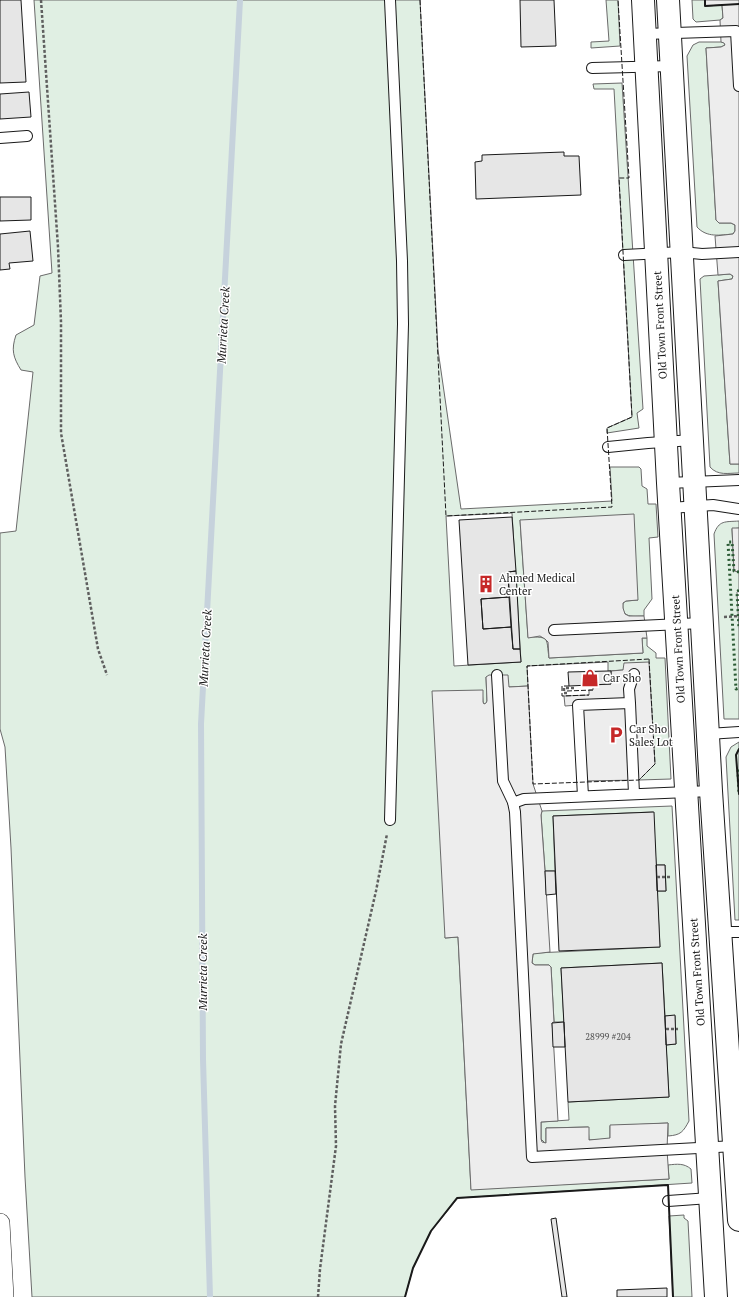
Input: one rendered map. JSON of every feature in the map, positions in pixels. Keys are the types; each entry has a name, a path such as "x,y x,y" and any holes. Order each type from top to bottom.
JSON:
{"main road":[{"name":"Old Town Front Street","path":"643,0 668,483 716,1297"},
{"path":"668,0 694,482 712,620 708,734 711,791 729,932 735,1146 739,1220"}],"street":[{"path":"0,1223 4,1297"}],"lane":[{"path":"390,0 402,261 403,324 390,820"},
{"path":"645,34 736,31 739,86"},
{"path":"592,68 672,66"},
{"path":"0,138 27,136"},
{"path":"624,255 682,252 702,254 739,252"},
{"path":"608,447 692,440"},
{"path":"668,483 739,480"},
{"path":"670,508 713,505 739,509"},
{"path":"554,630 676,625 712,620"},
{"path":"634,674 629,689 634,794"},
{"path":"497,675 503,781 513,803 516,819 532,1157 735,1146"},
{"path":"583,796 578,705 630,703"},
{"path":"708,734 739,732"},
{"path":"513,803 524,799 711,791"},
{"path":"668,1200 710,1198"}],"path":[{"path":"41,0 58,247 61,322 61,433 98,649 107,675"},
{"path":"712,620 739,616"},
{"path":"318,1297 320,1269 336,1146 336,1106 340,1044 374,899 390,820"},
{"path":"657,877 673,877"},
{"path":"666,1029 681,1029"}],"green space":[{"path":"34,0 420,0 438,350 461,509 612,501 610,467 639,467 641,469 642,486 647,489 648,504 656,504 658,537 649,538 652,599 644,610 644,616 629,616 626,614 624,612 623,603 626,601 638,600 520,520 528,637 540,637 546,640 549,658 643,653 642,638 647,638 647,646 656,653 656,658 665,658 671,779 639,780 655,764 623,670 608,671 608,662 527,666 528,686 509,687 486,677 487,701 486,704 484,704 482,690 445,938 458,937 471,1189 669,1179 668,1165 677,1164 691,1169 692,1183 458,1198 431,1231 413,1268 405,1297 32,1297 25,1177 11,848 5,747 0,729 0,533 16,531 33,372 21,370 18,365 13,349 14,340 16,335 34,325 40,276 52,273","holes":["512,513 521,662 454,666 446,516"]},
{"path":"606,0 618,0 620,46 591,48 591,42 609,41"},
{"path":"692,0 705,0 706,6 722,5 723,18 720,20 696,22 693,19"},
{"path":"699,42 724,42 725,45 721,47 706,48 716,220 719,223 731,223 735,225 735,231 733,234 709,234 697,227 687,56 693,45"},
{"path":"622,83 643,409 637,413 639,428 607,433 607,428 632,417 614,89 594,89 593,84"},
{"path":"730,274 733,276 732,279 718,281 730,464 739,464 739,473 720,473 716,472 710,467 700,279 704,276"},
{"path":"739,521 739,528 732,529 734,570 739,572 739,590 737,592 739,629 739,719 724,719 714,534 720,524"},
{"path":"739,742 739,920 735,920 726,757 731,747"},
{"path":"672,806 689,1121 681,1132 676,1135 668,1136 668,1123 610,1126 610,1139 589,1140 588,1127 546,1128 545,1143 541,1139 541,1122 569,1120 568,1102 669,1097 666,1045 676,1044 675,1016 665,1016 662,963 561,968 564,1022 554,1022 551,967 549,965 535,965 532,963 533,954 536,953 660,947 657,891 666,891 665,865 656,865 653,812 553,816 555,871 545,871 542,811"},
{"path":"684,1215 684,1218 688,1221 692,1297 673,1297 669,1216"}],"shaded area":[{"path":"705,0 739,0 739,464 730,464 718,281 732,279 733,276 730,274 718,275 715,236 733,234 735,231 735,225 731,223 719,223 716,220 706,48 721,47 725,45 721,42 720,20 723,18 722,5 705,6"},
{"path":"634,514 638,600 626,601 623,603 623,608 625,614 629,616 644,616 647,638 642,638 643,653 549,658 548,642 545,639 540,636 528,638 520,520"},
{"path":"732,528 739,528 739,572 734,571"},
{"name":"Car Sho Sales Lot","path":"649,662 655,764 639,780 582,781 578,705 565,706 564,696 589,695 589,690 593,690 593,685 611,684 611,671 623,670 624,663"},
{"path":"489,675 508,675 509,687 528,686 533,784 542,811 541,815 550,952 533,954 532,963 535,965 549,965 551,967 554,1022 552,1023 558,1121 541,1122 542,1142 546,1143 546,1128 589,1127 589,1140 610,1138 610,1125 668,1123 667,1150 669,1179 471,1190 458,937 445,938 432,691 483,690 484,704 487,701 486,677"}],"building":[{"path":"0,0 21,0 26,82 0,83"},
{"path":"520,0 554,0 556,46 521,47"},
{"path":"29,92 31,117 0,119 0,94"},
{"path":"564,152 564,156 579,156 581,195 476,199 475,162 482,161 482,155"},
{"path":"0,197 31,197 31,220 0,221"},
{"path":"30,231 33,261 9,263 10,269 0,270 0,234"},
{"name":"Ahmed Medical Center","path":"512,517 516,571 508,572 509,597 481,599 483,629 511,627 513,649 520,649 521,662 468,665 459,520"},
{"path":"516,571 520,649 513,649 508,572"},
{"path":"509,597 511,627 483,629 481,599"},
{"name":"Car Sho","path":"611,671 611,684 569,686 568,672"},
{"path":"654,812 660,947 559,951 553,816"},
{"path":"656,865 665,865 666,891 657,891"},
{"path":"545,871 555,871 556,894 546,895"},
{"path":"662,963 669,1097 568,1102 561,968"},
{"path":"675,1015 676,1044 666,1045 665,1016"},
{"path":"564,1022 565,1047 553,1047 552,1023"},
{"path":"556,1218 567,1297 562,1297 551,1219"},
{"path":"667,1288 667,1297 617,1297 617,1290"}],"waterway":[{"name":"Murrieta Creek","path":"210,1297 203,1059 201,724 240,0"}],"hedge":[{"path":"739,572 734,571 732,542 728,542 736,689 739,688"},
{"path":"739,590 737,592 739,629"},
{"path":"739,770 739,794"}],"fence":[{"path":"420,0 446,516 612,507 607,428 632,417 619,178 629,178 618,0"},
{"path":"649,659 655,764 639,780 533,784 527,666 649,659"},
{"path":"567,691 593,690 593,685"},
{"path":"569,686 562,686 562,696 589,695"}],"wall":[{"path":"705,0 705,6 739,4"},
{"path":"739,749 736,755 739,794"},
{"path":"405,1297 413,1268 431,1231 457,1198 668,1185 673,1297"}],"place":[{"name":"Ahmed Medical Center","path":"486,584"},
{"name":"Car Sho","path":"590,678"},
{"name":"Car Sho Sales Lot","path":"616,735"}]}
